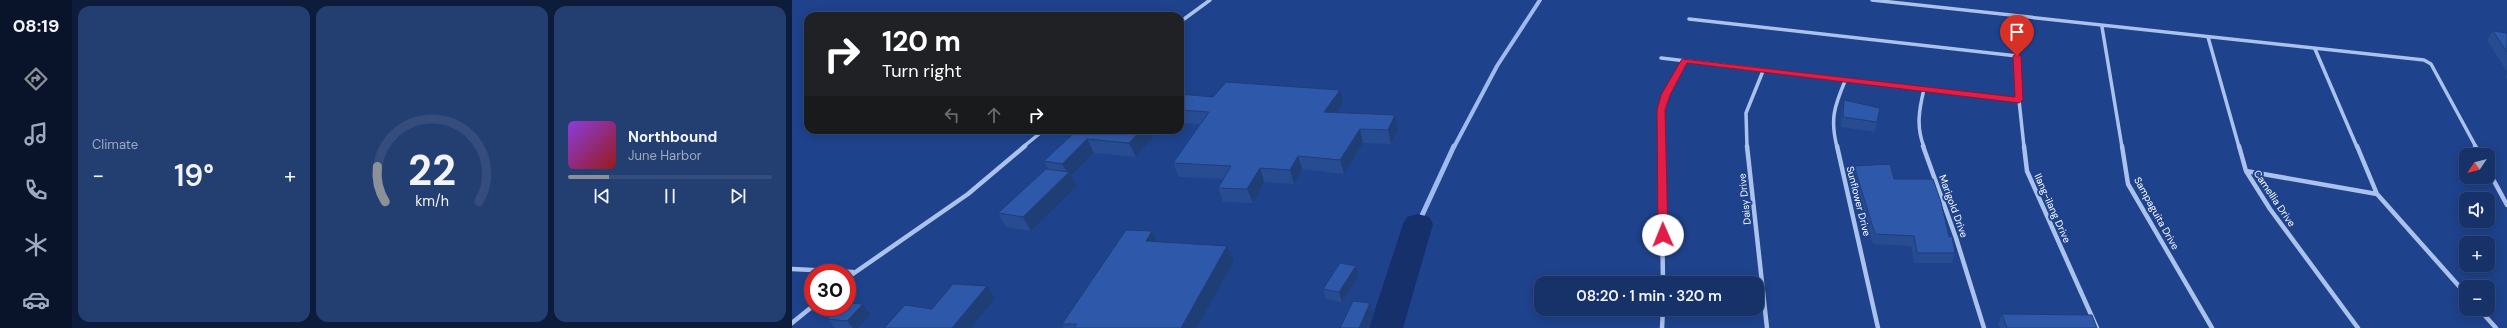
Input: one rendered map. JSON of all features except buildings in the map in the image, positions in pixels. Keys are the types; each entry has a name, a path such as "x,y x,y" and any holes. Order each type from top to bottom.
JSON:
{"street":[{"path":"1184,19 1210,0"},
{"path":"1872,0 2102,27 2424,60 2432,64 2476,148"},
{"name":"Ilang-ilang Drive","path":"2015,16 2019,100 2028,171 2097,328"},
{"path":"1689,19 2017,56"},
{"name":"Sampaguita Drive","path":"2102,27 2128,184 2212,328"},
{"name":"Camellia Drive","path":"2208,37 2246,172 2270,209 2358,328"},
{"path":"2315,49 2377,194 2459,286"},
{"path":"1661,58 1845,81 2019,100"},
{"path":"1663,276 1661,110 1666,95 1684,61"},
{"name":"Daisy Drive","path":"1763,71 1746,112 1745,131 1767,328"},
{"name":"Sunflower Drive","path":"1845,81 1836,103 1832,128 1855,220 1878,328"},
{"name":"Marigold Drive","path":"1924,89 1918,114 1920,137 1956,238 1984,328"},
{"path":"856,271 968,194 1039,134"},
{"path":"2246,172 2377,194"},
{"path":"2495,183 2507,205"},
{"path":"792,269 804,270"},
{"path":"792,323 804,313"},
{"path":"1662,316 1662,328"},
{"path":"2486,316 2496,328"}],"waterway":[{"path":"1454,147 1497,66 1540,0"},
{"path":"1418,224 1454,146"},
{"path":"1386,328 1418,224"}],"route":[{"path":"1663,235 1661,110 1666,95 1684,61 1845,81 2019,100 2017,56"}]}
